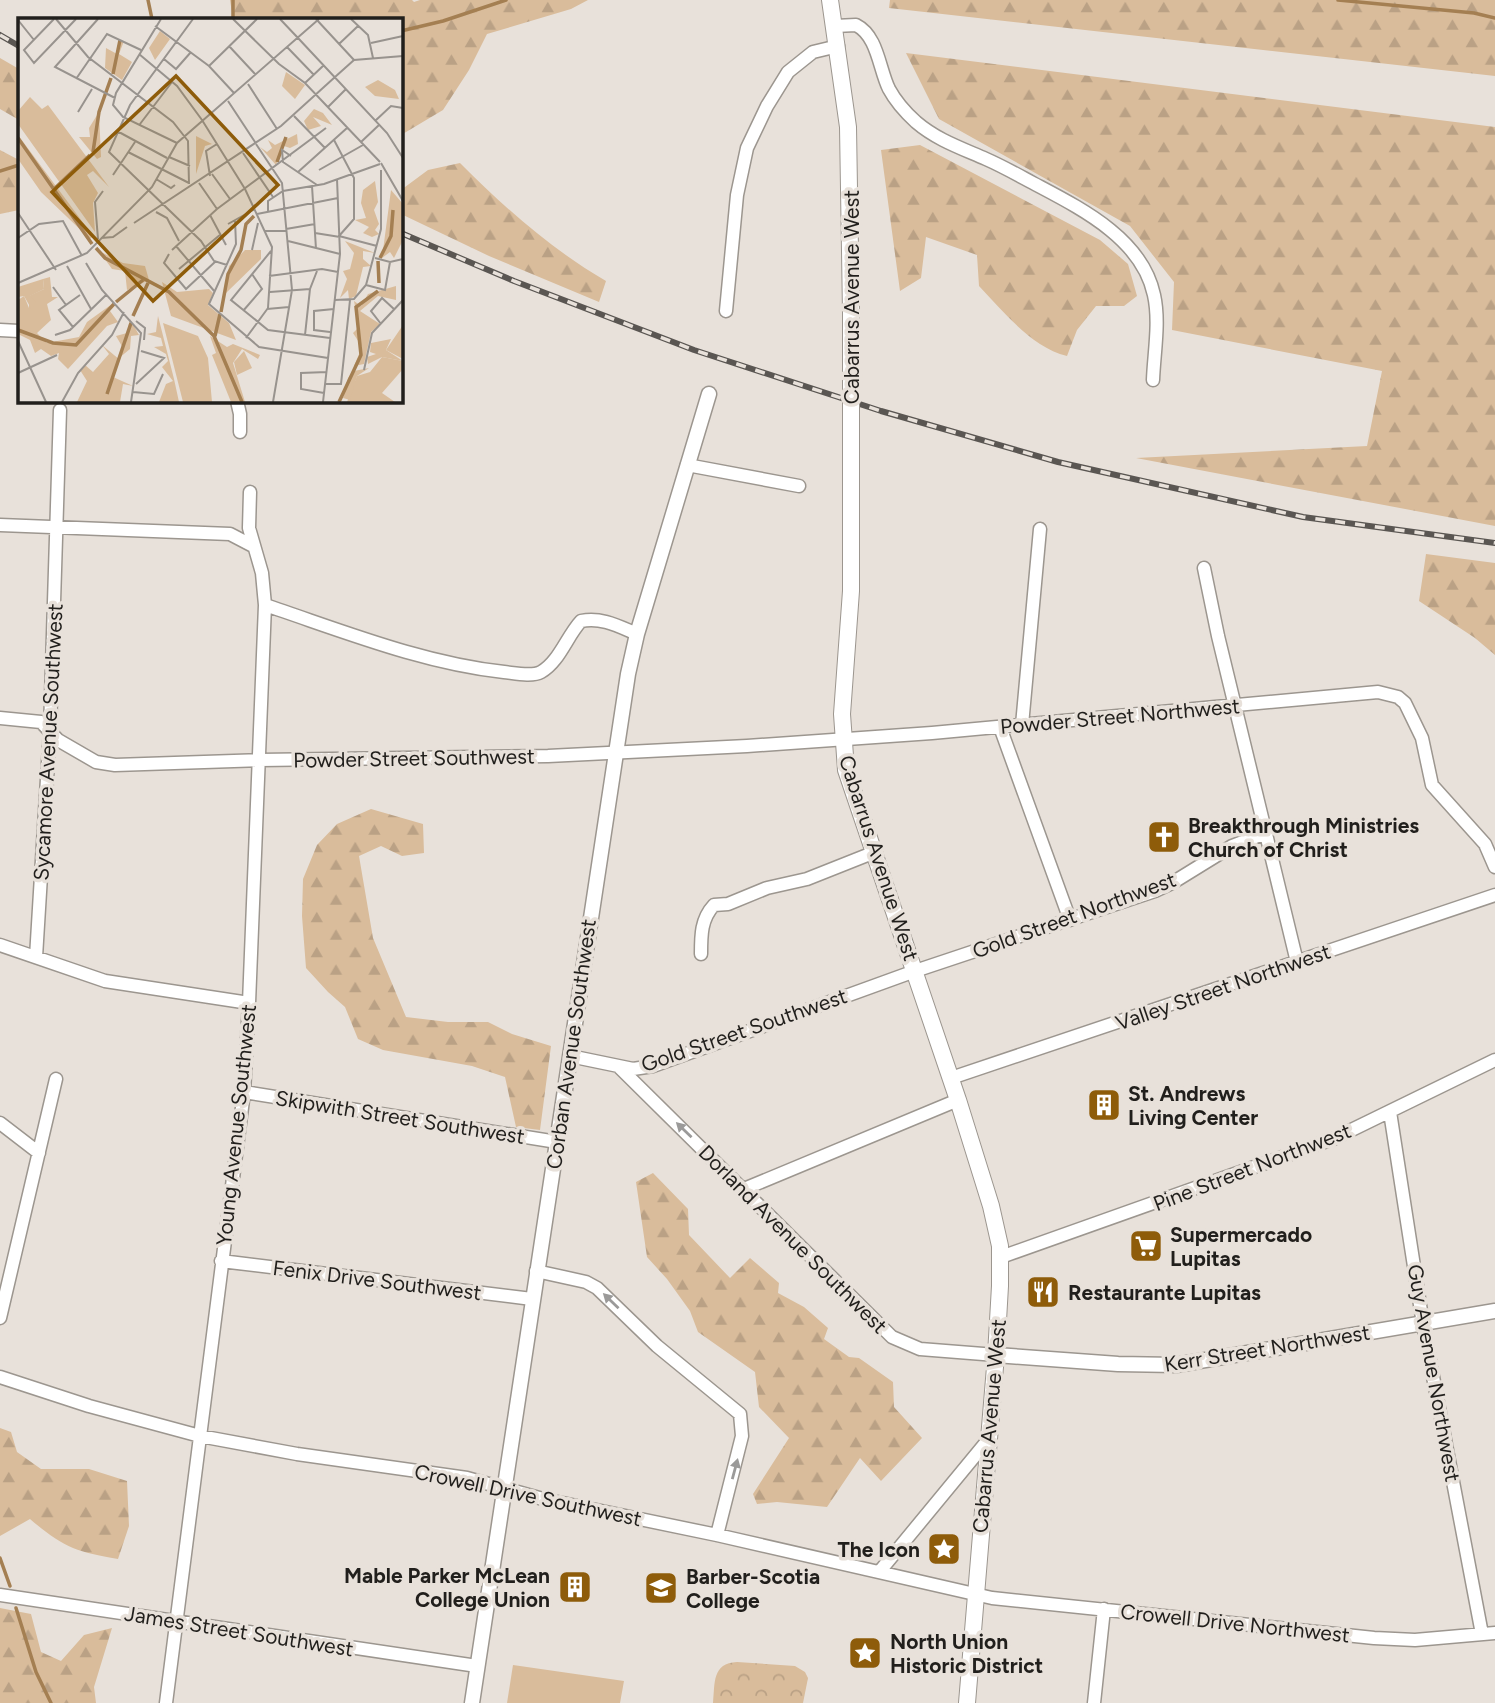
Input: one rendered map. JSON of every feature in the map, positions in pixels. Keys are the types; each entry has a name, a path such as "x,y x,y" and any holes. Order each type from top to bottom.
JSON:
{"main road":[{"name":"Cabarrus Avenue West","path":"830,0 849,141 851,591 842,713 846,770 951,1078 991,1206 1001,1257 996,1355 967,1703"}],"street":[{"path":"835,26 856,25 868,34 894,97 902,109 924,128 941,140 986,159 1046,190 1097,220 1130,249 1150,281 1155,297 1157,316 1153,380"},
{"path":"726,312 737,195 747,148 767,106 788,72 813,52 838,46"},
{"path":"0,330 18,331"},
{"name":"Corban Avenue Southwest","path":"472,1703 628,674 637,635 709,394"},
{"path":"237,402 240,432"},
{"name":"Sycamore Avenue Southwest","path":"36,957 50,730 60,410"},
{"path":"687,465 799,486"},
{"name":"Young Avenue Southwest","path":"166,1703 244,1092 250,1003 265,605 262,573 249,528 250,492"},
{"path":"0,525 230,534 253,546"},
{"path":"1022,725 1040,529"},
{"path":"1204,568 1297,962"},
{"path":"265,605 420,656 475,669 517,674 539,673 548,666 581,621 593,619 607,622 637,635"},
{"name":"Powder Street Northwest","path":"842,740 1378,692 1398,697 1405,703 1422,738 1432,785 1485,844 1495,867"},
{"name":"Powder Street Southwest","path":"0,719 41,722 58,740 96,762 115,765 616,752 842,740"},
{"path":"1000,727 1070,920"},
{"name":"Gold Street Northwest","path":"915,971 1172,883 1232,846 1266,833"},
{"path":"701,954 701,932 706,914 714,905 728,904 767,888 807,879 875,852"},
{"name":"Valley Street Northwest","path":"951,1078 1495,895"},
{"path":"0,945 105,981 250,1003"},
{"name":"Gold Street Southwest","path":"569,1056 633,1069 653,1066 915,971"},
{"name":"Pine Street Northwest","path":"1001,1257 1333,1139 1495,1060"},
{"name":"Dorland Avenue Southwest","path":"618,1066 886,1332 910,1346 936,1352 996,1355"},
{"path":"0,1318 57,1079"},
{"name":"Skipwith Street Southwest","path":"244,1092 556,1142"},
{"path":"744,1189 958,1100"},
{"name":"Guy Avenue Northwest","path":"1390,1112 1423,1324 1488,1633"},
{"path":"0,1123 39,1153"},
{"name":"Fenix Drive Southwest","path":"221,1261 532,1299"},
{"path":"537,1271 586,1282 597,1288 657,1346 740,1414 740,1444 717,1535"},
{"name":"Kerr Street Northwest","path":"996,1355 1118,1364 1176,1365 1495,1311"},
{"name":"Crowell Drive Southwest","path":"0,1377 89,1406 200,1436 297,1454 467,1478 504,1489 975,1594"},
{"path":"880,1572 988,1440"},
{"name":"Crowell Drive Northwest","path":"975,1594 1374,1638 1415,1640 1488,1633"},
{"name":"James Street Southwest","path":"0,1595 477,1666"},
{"path":"1094,1703 1104,1609"}],"green space":[{"path":"230,0 588,0 571,9 487,34 469,70 443,110 402,134 402,18 233,18"},
{"path":"890,0 1495,0 1495,76 889,8"},
{"path":"906,53 1495,127 1495,526 1136,458 1367,446 1382,371 1172,330 1174,282 1130,226 939,119"},
{"path":"0,58 18,68 18,119 0,109"},
{"path":"920,145 1100,240 1128,264 1137,296 1124,306 1096,306 1077,330 1067,356 1030,337 979,286 977,255 926,237 921,278 900,291 881,150"},
{"path":"0,150 18,159 18,210 0,214"},
{"path":"460,163 529,227 606,281 599,302 489,256 402,214 402,189 428,170"},
{"path":"1426,554 1495,563 1495,655 1475,638 1419,601"},
{"path":"371,809 423,824 424,853 402,856 381,846 359,856 373,938 406,1017 448,1022 488,1022 512,1034 551,1046 540,1130 516,1127 505,1077 472,1066 383,1050 358,1039 345,1007 306,968 302,916 303,879 317,845 337,824"},
{"path":"653,1173 688,1209 689,1235 730,1278 750,1258 779,1283 778,1293 804,1307 828,1328 824,1339 849,1357 859,1358 893,1382 894,1407 922,1438 881,1481 860,1458 827,1507 777,1502 757,1504 753,1494 789,1438 759,1407 755,1372 698,1332 690,1311 647,1257 636,1182"},
{"path":"0,1428 11,1432 17,1452 41,1469 89,1469 127,1481 129,1526 118,1559 71,1547 30,1519 0,1536"},
{"path":"0,1608 31,1614 41,1652 61,1661 84,1635 112,1628 94,1687 96,1703 0,1703"},
{"path":"737,1662 795,1666 805,1672 808,1678 803,1703 713,1703 716,1675 723,1666"},
{"path":"513,1665 624,1681 620,1703 507,1703"}],"waterway":[{"path":"148,0 152,18"},
{"path":"233,0 233,18"},
{"path":"402,31 443,21 506,0"},
{"path":"1338,0 1474,13 1495,18"},
{"path":"0,171 18,165"},
{"path":"0,1558 10,1586"},
{"path":"16,1608 36,1672 51,1703"}],"railway":[{"path":"0,35 18,45"},
{"path":"402,233 514,281 694,350 881,411 1058,462 1303,517 1495,543"}],"place":[{"name":"Breakthrough Ministries Church of Christ","path":"1164,837"},
{"name":"St. Andrews Living Center","path":"1104,1105"},
{"name":"Supermercado Lupitas","path":"1146,1246"},
{"name":"Restaurante Lupitas","path":"1043,1292"},
{"name":"The Icon","path":"944,1549"},
{"name":"Mable Parker McLean College Union","path":"575,1587"},
{"name":"Barber-Scotia College","path":"661,1588"},
{"name":"North Union Historic District","path":"865,1653"}]}
